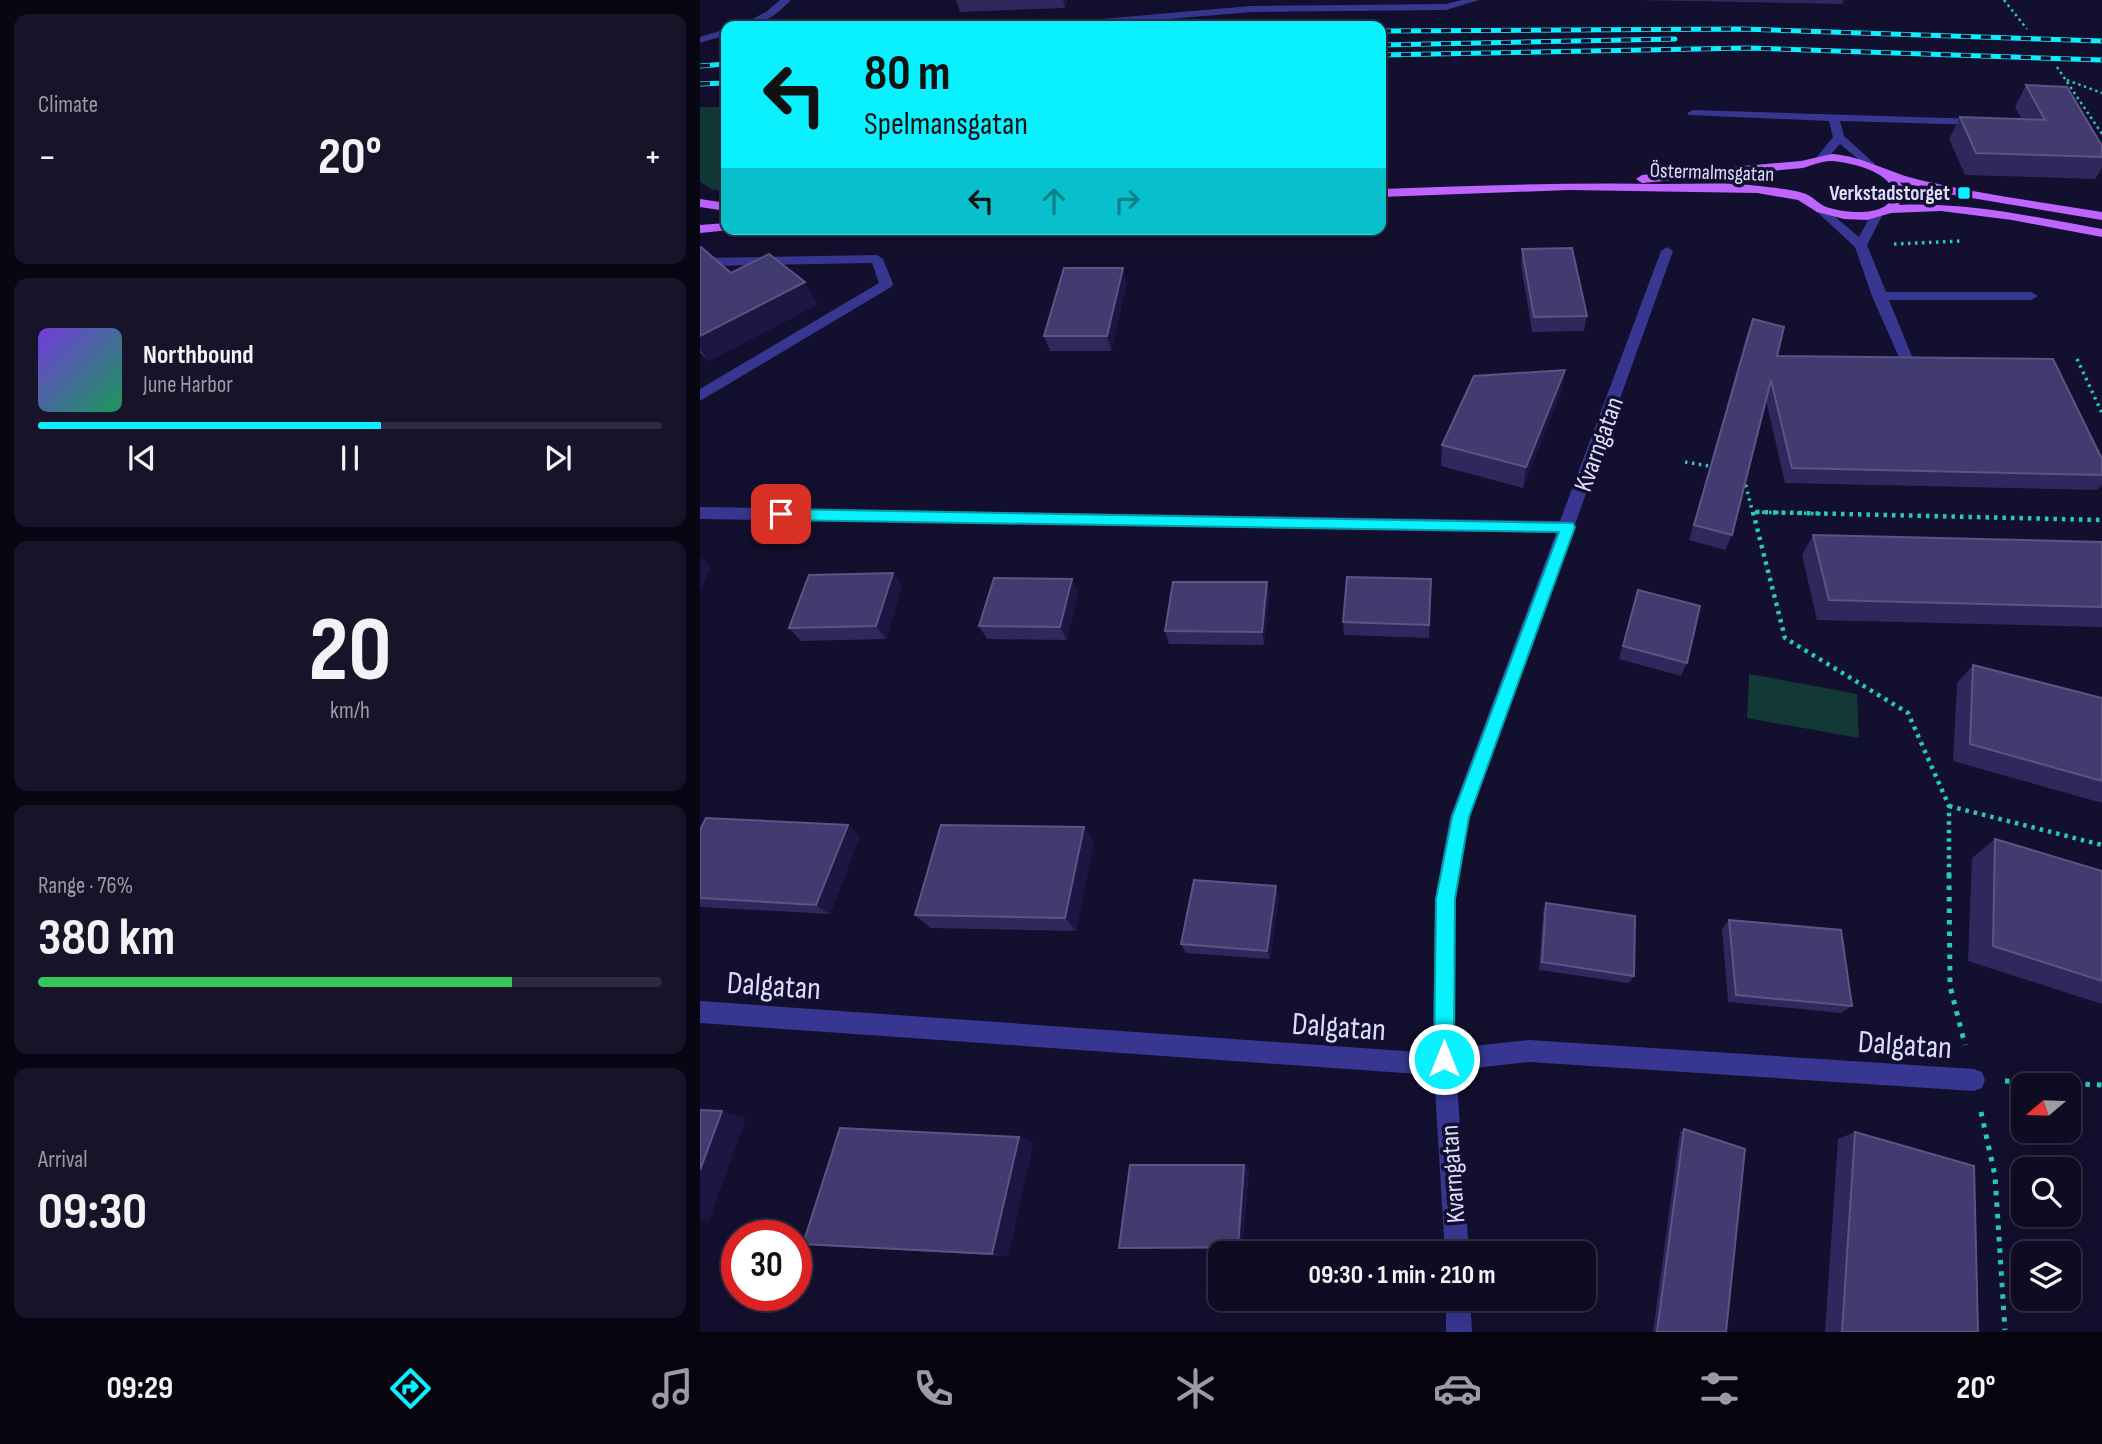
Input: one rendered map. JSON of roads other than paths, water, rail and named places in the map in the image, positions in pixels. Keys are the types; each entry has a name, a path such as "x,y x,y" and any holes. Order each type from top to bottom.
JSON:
{"main road":[{"name":"Östermalmsgatan","path":"1569,186 1803,164 1822,158 1846,158 1869,164 1889,176 1948,190 2102,216"},
{"path":"1802,197 1794,179 1803,164"},
{"path":"1889,176 1899,193 1898,199 1890,208"},
{"name":"Östermalmsgatan","path":"1386,193 1569,186 1747,188 1802,197 1821,209 1856,216 1877,214 1890,208 1918,206 1976,210 2102,233"},
{"path":"700,203 721,205"},
{"path":"700,229 721,228"}],"street":[{"path":"763,21 786,0"},
{"path":"1113,21 1251,9 1446,7 1474,0"},
{"path":"700,40 721,34"},
{"path":"1693,113 1992,123"},
{"path":"1833,118 1839,137 1869,164"},
{"path":"1822,158 1839,137"},
{"path":"1821,209 1861,245 1906,359"},
{"path":"1861,245 1877,214"},
{"name":"Kvarngatan","path":"1456,1241 1444,1059 1445,899 1460,817 1667,251"},
{"path":"700,262 877,259 886,284 700,396"},
{"path":"1879,296 2031,296"},
{"path":"700,513 1568,527"},
{"name":"Dalgatan","path":"700,1012 1418,1063 1529,1051 1974,1080"},
{"path":"1458,1311 1459,1332"}],"railway":[{"path":"1386,31 1742,29 2102,41"},
{"path":"1386,45 1675,39"},
{"path":"1386,55 1748,48 2102,60"},
{"path":"700,66 721,64"},
{"path":"700,84 721,83"}],"place":[{"name":"Verkstadstorget","path":"1964,193"}]}
